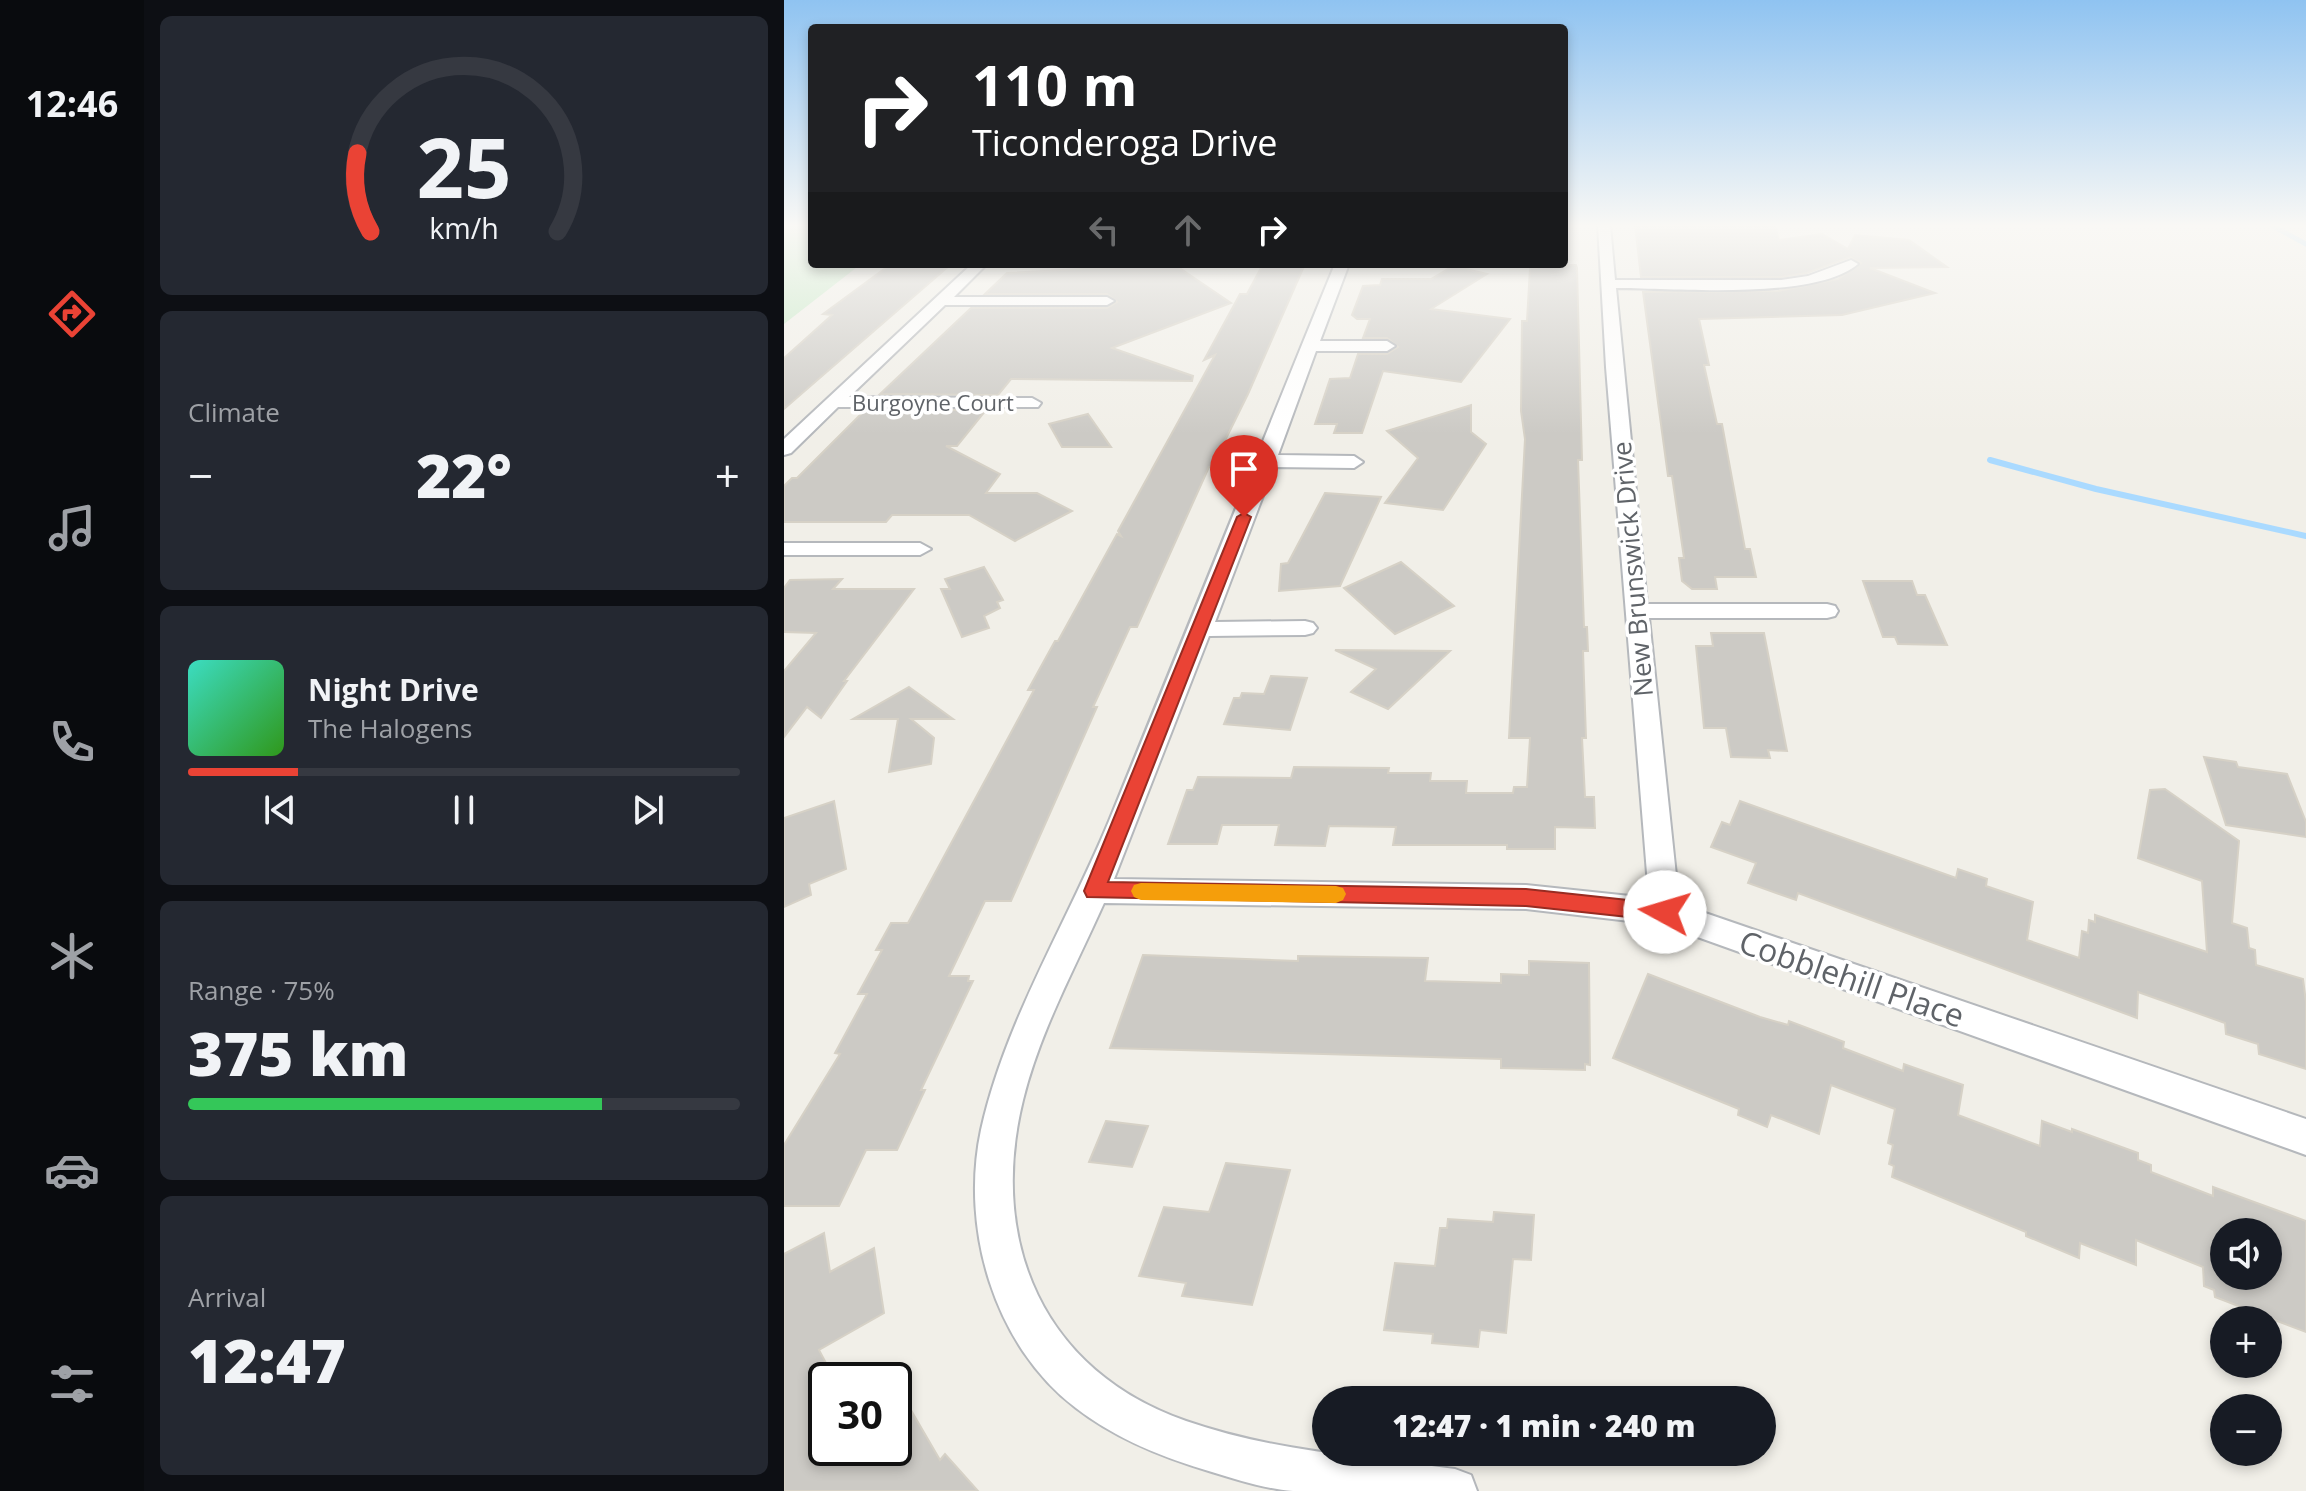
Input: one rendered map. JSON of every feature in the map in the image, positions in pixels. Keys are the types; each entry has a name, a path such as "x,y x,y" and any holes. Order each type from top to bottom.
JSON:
{"street":[{"path":"784,449 947,295"},
{"path":"1330,295 1095,891 1043,996 1017,1061 998,1135 992,1193 999,1250 1020,1304 1050,1355 1093,1396 1143,1426 1207,1448 1273,1478 1455,1491"},
{"name":"New Brunswick Drive","path":"1610,295 1665,912"},
{"path":"940,301 1107,301"},
{"path":"1309,346 1387,346"},
{"name":"Burgoyne Court","path":"833,402 1032,403"},
{"path":"1266,461 1354,462"},
{"path":"784,549 920,549"},
{"path":"1636,611 1827,611"},
{"path":"1199,629 1305,628"},
{"name":"Cobblehill Place","path":"1095,891 1526,897 1665,912 2306,1137"}],"green space":[{"path":"784,295 822,295 784,324"}],"building":[{"path":"849,295 916,295 784,409 784,358 832,315 823,314"},
{"path":"1108,295 1219,295 1231,303 1112,348 1193,376 1192,381 1011,379 998,395 880,394 971,308 1107,308 1117,302"},
{"path":"1240,295 1292,295 1137,627 1130,627 1011,901 985,901 949,976 969,976 968,981 973,981 921,1090 925,1090 897,1150 866,1150 839,1206 784,1206 784,1145 840,1054 835,1053 867,994 858,994 882,950 876,950 891,923 908,923 1034,690 1028,690 1117,534 1121,536 1118,531 1215,355 1204,360"},
{"path":"1360,295 1454,295 1431,309 1510,319 1461,382 1383,371 1362,433 1334,433 1337,424 1315,424 1330,379 1350,378 1358,354 1387,354 1398,347 1387,338 1363,338 1370,319 1357,319 1352,315"},
{"path":"1528,295 1578,295 1582,460 1578,460 1584,627 1587,627 1588,651 1583,651 1586,738 1582,738 1585,797 1594,797 1595,828 1555,827 1555,849 1507,849 1507,845 1393,845 1396,827 1329,826 1325,846 1275,845 1279,825 1222,825 1217,844 1168,844 1187,790 1193,790 1198,777 1291,778 1294,767 1389,768 1388,773 1431,773 1430,781 1467,781 1466,793 1513,793 1514,787 1527,787 1530,738 1509,738 1525,439 1521,411 1522,321 1527,321"},
{"path":"1643,295 1928,295 1842,315 1699,319 1709,365 1704,365 1717,424 1722,424 1745,549 1750,549 1756,577 1715,577 1717,589 1692,589 1682,581 1679,558 1684,558 1672,476 1668,476"},
{"path":"1471,405 1471,432 1486,444 1443,510 1385,503 1418,458 1387,431"},
{"path":"865,410 986,410 957,446 946,446 1000,474 986,493 1037,493 1072,511 1015,541 969,515 892,515 886,522 784,522 784,486 792,478 797,478"},
{"path":"1088,414 1111,447 1062,447 1049,424"},
{"path":"1325,493 1381,497 1340,586 1279,591 1281,564 1288,563"},
{"path":"1401,562 1454,606 1395,634 1344,588"},
{"path":"984,567 1003,600 997,602 1000,608 984,616 989,628 962,637 941,589 950,589 945,579"},
{"path":"842,579 833,589 914,589 844,681 847,681 821,718 807,707 784,737 784,671 816,633 784,632 784,588 790,580"},
{"path":"1863,581 1912,581 1917,595 1925,595 1947,645 1898,644 1895,637 1883,637"},
{"path":"1711,633 1764,633 1787,751 1768,750 1770,758 1731,757 1726,728 1704,728 1696,646 1713,646"},
{"path":"1335,650 1450,651 1388,709 1351,692 1376,669"},
{"path":"1271,676 1307,678 1290,730 1224,724 1234,698 1240,698 1242,693 1264,694"},
{"path":"909,687 953,719 911,719 934,738 931,764 889,772 898,719 853,719"},
{"path":"2204,757 2236,762 2238,767 2287,774 2306,822 2306,837 2226,825"},
{"path":"2165,789 2239,841 2232,923 2247,928 2249,948 2255,950 2256,965 2303,979 2306,1069 2259,1054 2258,1044 2226,1034 2225,1023 2138,992 2137,1018 1798,893 1796,900 1748,883 1756,863 1711,847 1722,822 1730,825 1740,801 1956,878 1958,869 1987,879 1986,886 2033,902 2027,940 2079,958 2082,931 2088,933 2089,920 2095,922 2095,915 2207,952 2202,881 2138,858 2150,790"},
{"path":"834,801 846,869 809,884 811,895 784,907 784,818"},
{"path":"1143,955 1298,961 1298,956 1428,958 1425,981 1501,983 1501,974 1529,975 1529,961 1589,963 1590,1065 1585,1064 1585,1070 1501,1068 1501,1059 1110,1048"},
{"path":"1648,974 1760,1017 1788,1025 1789,1021 1844,1042 1843,1048 1903,1071 1904,1064 1963,1085 1958,1115 2040,1146 2042,1121 2138,1153 2138,1160 2151,1165 2151,1172 2213,1196 2213,1187 2306,1221 2306,1332 2282,1323 2282,1306 2238,1306 2215,1297 2214,1290 2282,1290 2282,1218 2210,1218 2210,1288 2204,1286 2203,1267 2136,1240 2136,1265 2080,1243 2079,1258 2026,1236 2026,1232 1892,1177 1894,1166 1889,1164 1893,1145 1888,1143 1895,1109 1831,1085 1819,1134 1771,1115 1767,1127 1738,1115 1739,1109 1613,1058"},
{"path":"1106,1121 1148,1126 1132,1167 1089,1162"},
{"path":"1226,1163 1290,1170 1252,1305 1182,1296 1186,1283 1139,1276 1164,1207 1209,1212"},
{"path":"1494,1212 1534,1215 1531,1260 1513,1259 1506,1333 1480,1330 1478,1347 1432,1343 1433,1334 1384,1330 1395,1263 1435,1266 1440,1228 1447,1228 1448,1219 1493,1222"},
{"path":"824,1233 830,1272 874,1248 884,1313 819,1350 825,1362 808,1362 808,1466 912,1466 912,1412 940,1460 945,1454 978,1491 784,1491 784,1254"}],"waterway":[{"path":"1990,460 2096,489 2306,536"}],"slow traffic":[{"path":"1141,891 1336,894"}],"route":[{"path":"1244,517 1095,891 1526,897 1665,912"}]}
